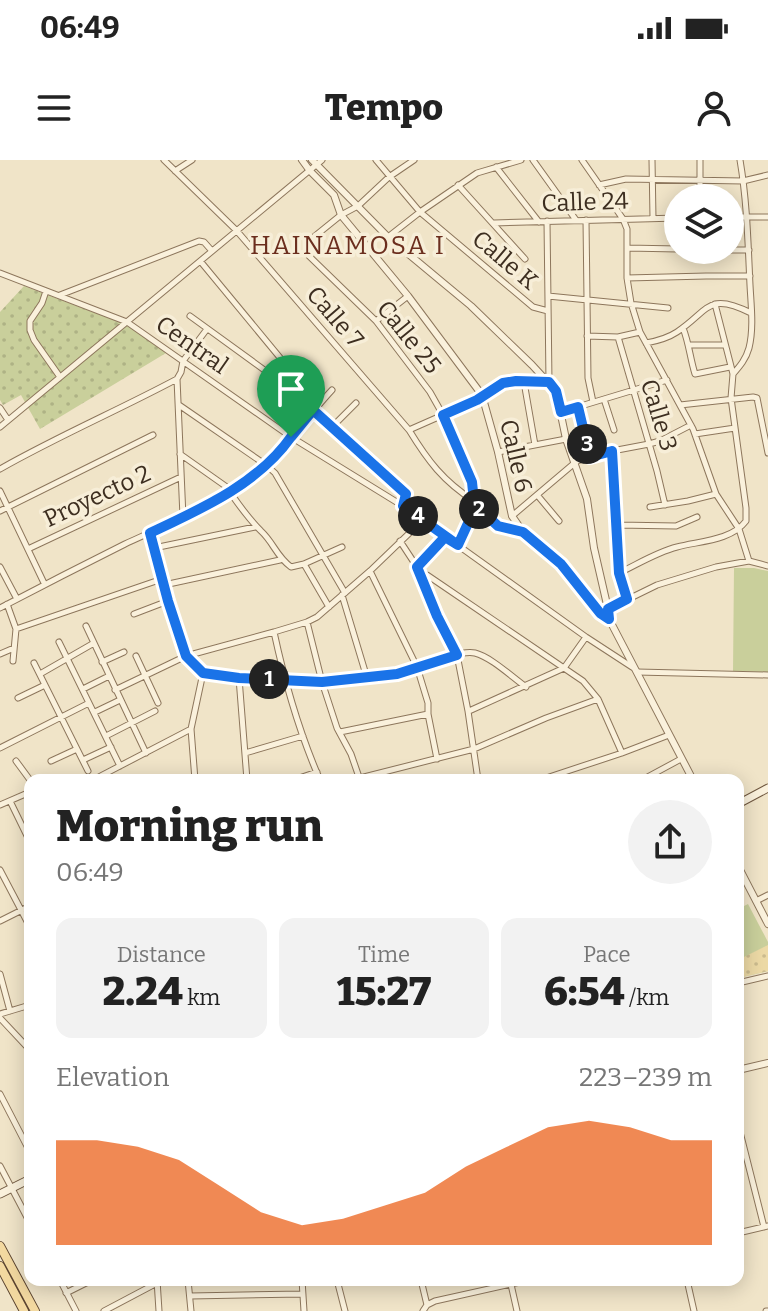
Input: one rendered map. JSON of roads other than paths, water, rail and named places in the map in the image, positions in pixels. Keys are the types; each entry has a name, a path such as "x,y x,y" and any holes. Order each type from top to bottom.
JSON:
{"main road":[{"path":"744,801 768,788"},
{"path":"0,1194 24,1182"},
{"path":"0,1246 35,1311"},
{"path":"1,1270 24,1311"}],"street":[{"name":"Calle 7","path":"164,160 236,230 409,430 433,467 498,526 523,532"},
{"path":"175,171 192,160"},
{"path":"302,160 313,166 388,237 471,306 556,391 566,439 587,499 609,619 690,774"},
{"path":"0,427 322,160"},
{"name":"Calle K","path":"376,160 420,212 533,307 548,311"},
{"path":"313,166 334,195 341,215 358,206 389,177 414,160"},
{"path":"388,237 477,173 521,160"},
{"path":"533,160 577,221"},
{"path":"582,160 623,219 627,229 627,278 640,332 691,425 716,494 739,529 749,561"},
{"path":"652,160 653,218"},
{"path":"700,160 700,184"},
{"path":"733,374 749,347 751,313 747,217 740,160"},
{"path":"496,167 539,222"},
{"path":"599,185 615,180 743,181 768,175"},
{"path":"458,185 525,259"},
{"name":"Calle 25","path":"341,215 309,242 309,256 376,321 430,392 472,482 475,504"},
{"name":"Calle 6","path":"341,215 408,296 482,395 512,516 523,532 561,564 600,613 609,619"},
{"path":"747,217 768,217"},
{"name":"Calle 24","path":"494,223 664,218"},
{"path":"586,220 588,378 593,402"},
{"path":"547,221 549,382"},
{"path":"59,295 199,241 212,251"},
{"path":"627,248 664,249"},
{"path":"744,250 749,250"},
{"path":"201,262 291,371 285,385"},
{"name":"Central","path":"0,273 127,322 291,437 403,506 635,670"},
{"path":"627,278 750,276"},
{"path":"46,291 30,321 30,330 60,377"},
{"path":"376,321 408,296"},
{"path":"548,296 668,308"},
{"path":"619,573 675,547 716,539 744,525 747,515 731,398 733,374 715,304"},
{"path":"646,343 674,334 709,305 730,304 751,313"},
{"path":"190,316 285,385 406,494 403,506"},
{"path":"683,328 690,345 695,374 730,367"},
{"path":"0,469 49,441 177,379 183,361 207,329"},
{"path":"587,336 618,337 640,332"},
{"name":"Calle 3","path":"618,337 665,505"},
{"path":"690,345 725,345"},
{"path":"177,379 183,517"},
{"path":"561,412 667,380"},
{"path":"524,382 535,445"},
{"path":"409,430 477,400 503,383 549,382"},
{"path":"0,608 44,583 239,487 278,455 332,390"},
{"path":"680,405 757,398 768,453"},
{"path":"604,399 614,430"},
{"path":"332,427 356,403"},
{"path":"179,405 275,473 343,594 367,678"},
{"path":"578,407 590,457"},
{"path":"0,408 8,420"},
{"path":"512,516 576,463 612,451 660,441 691,425"},
{"path":"695,434 735,428"},
{"path":"0,511 153,435"},
{"path":"498,452 566,439"},
{"path":"612,451 619,573 627,599"},
{"path":"180,454 231,490 280,560 292,568 342,547"},
{"name":"Proyecto 2","path":"28,549 181,477"},
{"path":"0,491 44,583"},
{"path":"650,507 716,494"},
{"path":"538,496 559,521"},
{"path":"458,545 475,504"},
{"path":"618,525 676,526 697,517"},
{"path":"115,690 186,656 307,622 370,571 423,520"},
{"path":"154,548 255,527"},
{"path":"150,533 186,656 203,673 322,682 405,672 466,653 480,655 526,687"},
{"path":"417,567 445,537"},
{"path":"400,541 424,577 437,616 457,655 477,774"},
{"path":"16,629 163,582 280,560"},
{"path":"608,609 657,585 716,567 749,561 768,566"},
{"path":"304,564 329,607"},
{"path":"0,569 17,599"},
{"path":"370,571 417,667 428,703 437,759"},
{"path":"424,577 583,681 598,699 622,753"},
{"path":"134,614 168,601"},
{"path":"7,604 16,629 13,661"},
{"path":"307,622 337,728 358,774"},
{"path":"86,626 146,753"},
{"path":"274,632 284,680 317,772 311,774"},
{"path":"468,711 564,668 586,637"},
{"path":"59,642 120,766"},
{"path":"40,674 94,643"},
{"path":"0,654 14,648"},
{"path":"102,662 124,652"},
{"path":"136,656 158,703"},
{"path":"34,663 88,771"},
{"path":"635,670 768,675"},
{"path":"195,774 191,729 203,673"},
{"path":"83,689 109,676"},
{"path":"239,678 247,774"},
{"path":"18,698 45,685"},
{"path":"379,774 474,749 598,699"},
{"path":"95,712 120,700"},
{"path":"0,748 89,703"},
{"path":"106,736 155,711"},
{"path":"340,732 428,714"},
{"path":"105,774 191,729"},
{"path":"558,774 669,735"},
{"path":"245,753 303,736"},
{"path":"83,760 111,747"},
{"path":"51,761 77,749"},
{"path":"653,774 681,759"},
{"path":"16,761 26,774"},
{"path":"0,805 24,795"},
{"path":"10,801 24,830"},
{"path":"0,870 3,882 24,916"},
{"path":"744,878 768,924"},
{"path":"756,901 768,895"},
{"path":"0,921 24,909"},
{"path":"0,974 10,1011"},
{"path":"744,982 768,976"},
{"path":"24,1007 0,1016 24,1043"},
{"path":"744,1069 768,1063"},
{"path":"0,1094 24,1140"},
{"path":"744,1146 766,1226 744,1232"},
{"path":"0,1166 24,1211"},
{"path":"63,1286 76,1311"},
{"path":"66,1293 80,1286"},
{"path":"104,1311 150,1286"},
{"path":"157,1286 159,1311"},
{"path":"189,1286 191,1311"},
{"path":"302,1286 304,1311"},
{"path":"339,1286 345,1311"},
{"path":"422,1286 425,1308 497,1286"},
{"path":"511,1286 517,1311"},
{"path":"688,1286 694,1311"},
{"path":"190,1296 303,1294"}],"district":[{"name":"HAINAMOSA I","path":"348,245"}]}
